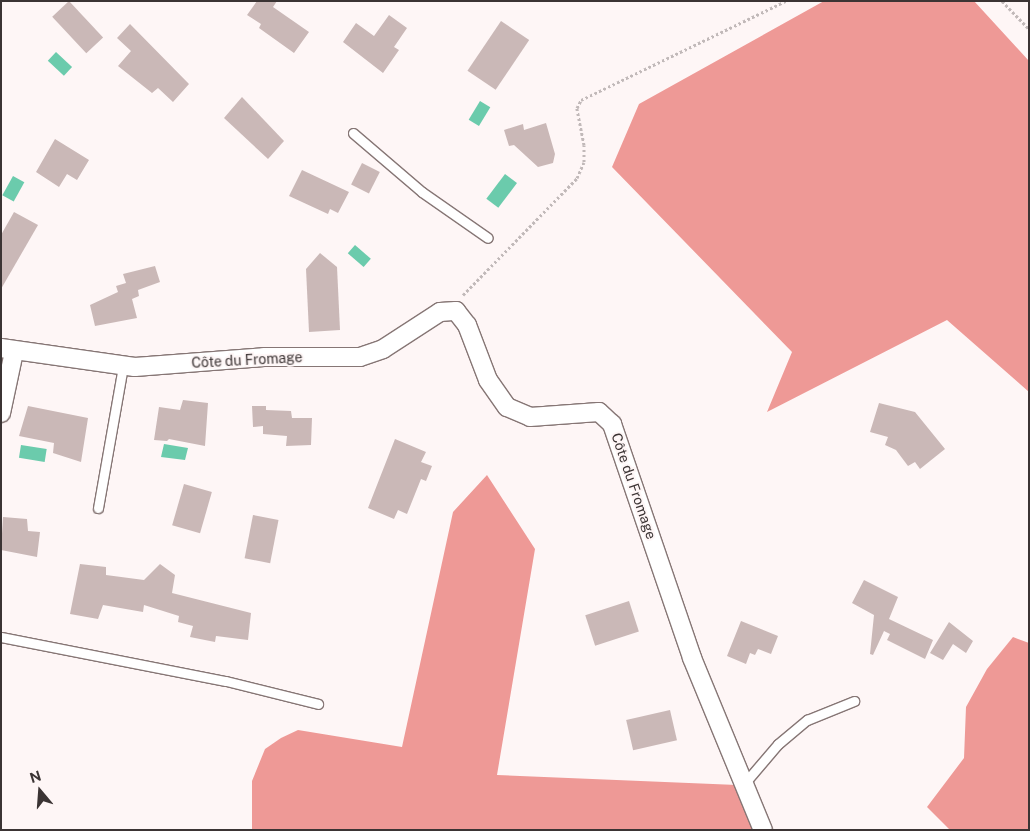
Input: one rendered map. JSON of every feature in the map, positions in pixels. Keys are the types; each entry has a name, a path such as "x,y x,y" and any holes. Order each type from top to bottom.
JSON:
{"street":[{"name":"Côte du Fromage","path":"8,350 122,366 264,357 360,357 383,349 440,312 451,309 467,325 488,380 507,407 530,417 599,412 612,424 692,658 763,830"},
{"path":"1,414 8,350"}],"lane":[{"path":"353,133 422,192 488,238"},
{"path":"98,508 122,366"},
{"path":"1,637 226,681 318,704"},
{"path":"743,785 778,744 807,720 854,701"}],"path":[{"path":"451,309 577,178 584,162 584,145 577,108 581,100 786,1"},
{"path":"1002,1 1029,29"}],"shaded area":[{"path":"824,1 974,1 1029,61 1029,392 947,320 767,412 792,352 612,167 639,104"},
{"path":"56,52 72,67 64,76 48,61"},
{"path":"480,101 490,107 479,126 469,120"},
{"path":"505,174 517,183 498,208 486,199"},
{"path":"13,176 24,182 14,202 2,195"},
{"path":"355,245 371,259 364,267 348,253"},
{"path":"164,444 188,448 185,460 161,457"},
{"path":"21,445 47,449 45,462 19,458"},
{"path":"487,475 535,549 497,775 737,785 756,830 252,830 252,781 265,749 281,738 298,730 402,747 453,512"},
{"path":"1013,637 1029,643 1029,830 950,830 927,807 964,758 966,707 987,669"}],"building":[{"path":"69,1 103,38 86,53 52,17"},
{"path":"257,1 277,1 273,7 309,32 294,53 259,28 261,24 247,15"},
{"path":"389,15 407,28 394,47 399,50 383,73 343,42 356,23 374,36"},
{"path":"501,21 529,40 496,90 467,71"},
{"path":"130,24 189,84 173,102 158,88 152,93 118,66 131,51 117,38"},
{"path":"242,97 284,141 268,159 224,118"},
{"path":"546,123 555,154 553,163 538,167 514,145 509,146 504,130 523,124 524,130"},
{"path":"55,139 89,160 77,180 67,174 59,187 36,172"},
{"path":"362,163 380,172 369,193 351,184"},
{"path":"302,170 349,192 338,213 330,209 328,214 289,196"},
{"path":"14,212 38,225 1,289 1,235"},
{"path":"320,253 337,267 340,330 309,332 306,269"},
{"path":"155,266 160,282 138,290 139,296 132,299 137,318 95,326 90,305 118,292 116,286 126,283 123,274"},
{"path":"183,400 208,403 205,446 169,439 167,441 154,440 159,407 180,410"},
{"path":"879,403 915,412 945,449 920,469 915,462 908,466 896,450 885,445 888,437 870,432"},
{"path":"28,406 88,418 81,462 53,453 54,443 19,436"},
{"path":"252,406 266,406 266,410 291,411 292,418 312,418 311,445 286,446 287,436 263,434 263,426 253,427"},
{"path":"395,439 426,452 421,462 432,466 426,481 421,479 407,514 398,510 394,519 368,508"},
{"path":"184,484 212,492 200,533 172,525"},
{"path":"253,515 279,520 270,563 245,558"},
{"path":"3,517 27,519 28,531 40,532 37,557 1,550"},
{"path":"80,564 106,567 106,575 144,580 160,564 175,575 172,593 251,613 248,640 216,636 215,642 190,637 193,626 178,622 179,616 144,605 143,612 103,605 98,619 70,614"},
{"path":"864,580 898,597 889,619 933,640 925,659 887,640 890,634 884,631 873,655 870,654 874,615 852,603"},
{"path":"629,601 639,631 595,646 585,615"},
{"path":"741,621 778,636 771,654 758,649 755,655 750,653 746,664 727,656"},
{"path":"949,622 973,641 966,653 953,644 943,660 930,653"},
{"path":"670,710 677,740 633,750 626,720"}]}
